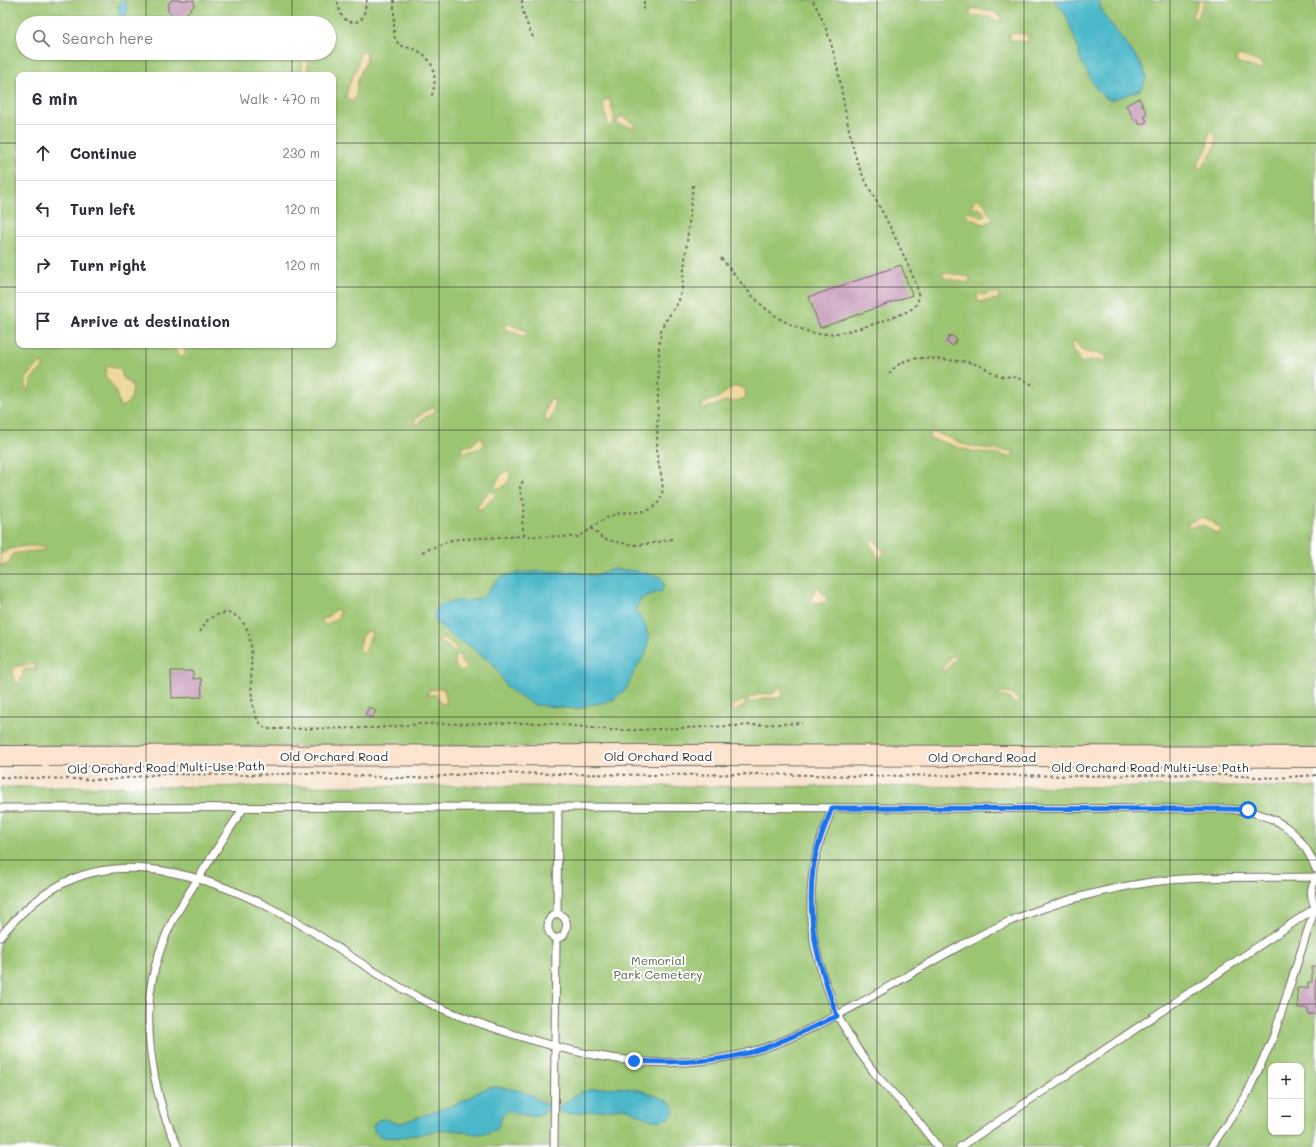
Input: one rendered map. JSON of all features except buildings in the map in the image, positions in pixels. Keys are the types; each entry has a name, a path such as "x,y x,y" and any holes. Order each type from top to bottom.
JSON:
{"main road":[{"name":"Old Orchard Road","path":"0,756 1316,758"}],"lane":[{"path":"557,913 558,807"},
{"path":"0,808 558,807 1230,809 1248,810 1265,815 1292,832 1303,842 1311,855 1316,869"},
{"path":"178,1147 164,1112 154,1071 150,1039 149,1005 154,969 166,934 183,901 243,808"},
{"path":"832,808 820,841 813,868 811,894 811,920 815,946 823,976 837,1016 858,1050 876,1075 913,1115 938,1147"},
{"path":"0,937 14,920 36,900 62,884 88,874 117,868 167,872 198,878 234,891 291,919 365,966 423,1000 490,1027 554,1047 598,1056 634,1061 665,1063 699,1062 735,1056 763,1048 803,1032 837,1016 968,942 1009,922 1072,900 1093,894 1154,882 1211,879 1316,877"},
{"path":"1211,1147 1246,1096 1273,1038 1316,909 1312,899 1312,890 1313,883 1316,880"},
{"path":"960,1147 1316,909"},
{"path":"556,939 548,931 547,925 549,918 557,913"},
{"path":"556,939 563,936 567,925 566,919 557,913"},
{"path":"554,1147 556,939"}],"path":[{"path":"338,2 341,16 345,20 355,22 362,18 367,0"},
{"path":"394,0 394,35 396,41 403,47 416,50 428,59 434,74 435,84 431,97"},
{"path":"522,0 522,7 534,39"},
{"path":"644,0 644,10"},
{"path":"721,258 757,302 769,312 794,326 817,334 837,333 896,317 911,311 916,306 918,292 916,284 895,237 858,162 853,145 834,53 824,23 812,0"},
{"path":"422,552 452,540 461,539 524,536 577,537 616,514 650,509 662,498 663,486 657,458 659,346 661,331 664,323 676,306 682,288 693,185"},
{"path":"889,374 898,364 918,357 974,363 1002,376 1016,378 1035,386"},
{"path":"524,536 522,520 525,508 520,486 526,478"},
{"path":"591,528 603,539 635,545 649,544 672,539"},
{"path":"200,632 209,618 226,612 236,615 243,622 250,639 254,710 258,722 261,726 267,729 377,728 420,724 547,723 610,730 636,730 802,723"},
{"name":"Old Orchard Road Multi-Use Path","path":"0,777 108,780 161,774 249,775 310,773 394,778 420,778 478,774 1084,776 1203,774 1276,778 1316,775"}],"green space":[{"path":"0,0 1316,0 1316,748 0,746"},
{"name":"Memorial Park Cemetery","path":"0,787 1316,787 1316,1147 0,1147"}],"sand":[{"path":"1200,0 1205,0 1196,20 1192,15"},
{"path":"972,8 994,12 1001,17 1000,22 988,17 969,15"},
{"path":"1011,33 1025,34 1028,36 1028,42 1010,40"},
{"path":"366,52 367,56 359,76 355,99 353,102 346,98 347,92 358,65 360,54"},
{"path":"1240,55 1262,63 1262,70 1236,62 1236,59"},
{"path":"302,61 307,61 309,72 302,72"},
{"path":"605,99 610,100 614,115 614,122 609,128 603,104"},
{"path":"622,116 634,124 634,128 617,124 617,120"},
{"path":"1214,132 1216,137 1215,147 1201,169 1197,167 1207,149 1209,133"},
{"path":"977,198 984,202 988,212 993,218 992,221 984,224 966,217 968,212 974,213 982,218 985,215 983,211 977,207 974,208 971,206"},
{"path":"943,272 970,277 970,281 966,283 943,278"},
{"path":"998,292 999,299 979,302 977,298 978,293 982,295"},
{"path":"509,324 526,331 527,333 525,336 522,336 511,331 504,330 506,325"},
{"path":"1075,341 1079,347 1087,352 1098,353 1107,357 1104,361 1096,360 1081,363 1071,345 1072,342"},
{"path":"174,348 184,348 186,354 180,357"},
{"path":"40,363 43,364 43,367 31,379 28,390 25,389 27,377"},
{"path":"107,366 121,370 123,378 133,387 130,400 123,406 120,407 115,389 105,376"},
{"path":"736,386 745,389 746,398 733,402 727,401 702,409 702,404 718,398"},
{"path":"553,398 553,414 551,419 546,420 544,416 550,399"},
{"path":"433,407 436,411 421,420 417,426 414,421 424,412"},
{"path":"935,432 966,445 1001,451 1014,451 1012,457 965,450 929,439 928,437 931,433"},
{"path":"482,437 484,445 482,447 477,450 461,453 462,447 472,445"},
{"path":"509,470 510,475 505,485 501,489 497,488 495,486 499,478 502,474"},
{"path":"491,491 496,494 495,496 481,509 477,509 484,497"},
{"path":"1203,517 1220,528 1221,532 1216,534 1204,525 1188,526 1187,523"},
{"path":"874,539 884,552 880,559 870,543 871,540"},
{"path":"45,546 45,550 17,553 12,555 9,564 0,564 0,555 10,549"},
{"path":"814,587 820,587 821,592 827,598 826,603 811,603 810,600 814,593"},
{"path":"336,609 340,612 338,618 325,626 322,621 323,619 328,617"},
{"path":"371,631 372,633 365,652 360,652 360,645 364,632"},
{"path":"442,638 446,639 457,648 456,651 452,651 446,645 438,643"},
{"path":"460,655 462,664 468,667 464,671 460,671 456,667 455,663 455,656"},
{"path":"951,656 956,656 956,658 945,672 941,670"},
{"path":"35,664 36,669 24,670 20,683 16,683 13,674 15,666"},
{"path":"779,687 783,688 782,698 765,698 750,703 748,698 765,693 773,694"},
{"path":"444,688 447,704 440,703 436,695 427,695 429,690"},
{"path":"999,692 1012,694 1020,702 1015,704 1009,698 997,696"},
{"path":"744,700 746,705 733,712 731,706"}],"water":[{"path":"124,0 127,5 125,16 121,16 118,13 118,6"},
{"path":"1054,0 1098,0 1104,15 1140,62 1144,70 1146,77 1144,85 1140,90 1114,99 1108,99 1096,89 1081,61 1067,18 1063,10"},
{"path":"613,569 638,571 661,577 664,586 662,591 640,600 637,606 637,612 645,625 648,635 648,645 645,655 636,668 626,689 614,699 603,703 592,704 577,709 535,705 518,696 507,687 493,664 477,653 472,647 455,639 436,622 433,616 436,610 445,603 481,598 499,579 511,574 559,571 593,575"},
{"path":"490,1087 519,1091 532,1096 543,1103 555,1106 562,1104 579,1093 593,1089 617,1087 629,1088 652,1094 663,1099 673,1105 674,1109 673,1115 666,1119 659,1120 653,1120 624,1108 571,1114 554,1110 532,1116 507,1111 502,1116 498,1128 483,1134 442,1130 394,1138 378,1135 374,1130 373,1127 375,1123 379,1120 384,1119 396,1123 404,1122 459,1103"}],"route":[{"path":"634,1061 665,1063 699,1062 735,1056 763,1048 837,1016 823,976 815,946 811,920 813,868 820,841 832,808 1248,810"}]}
